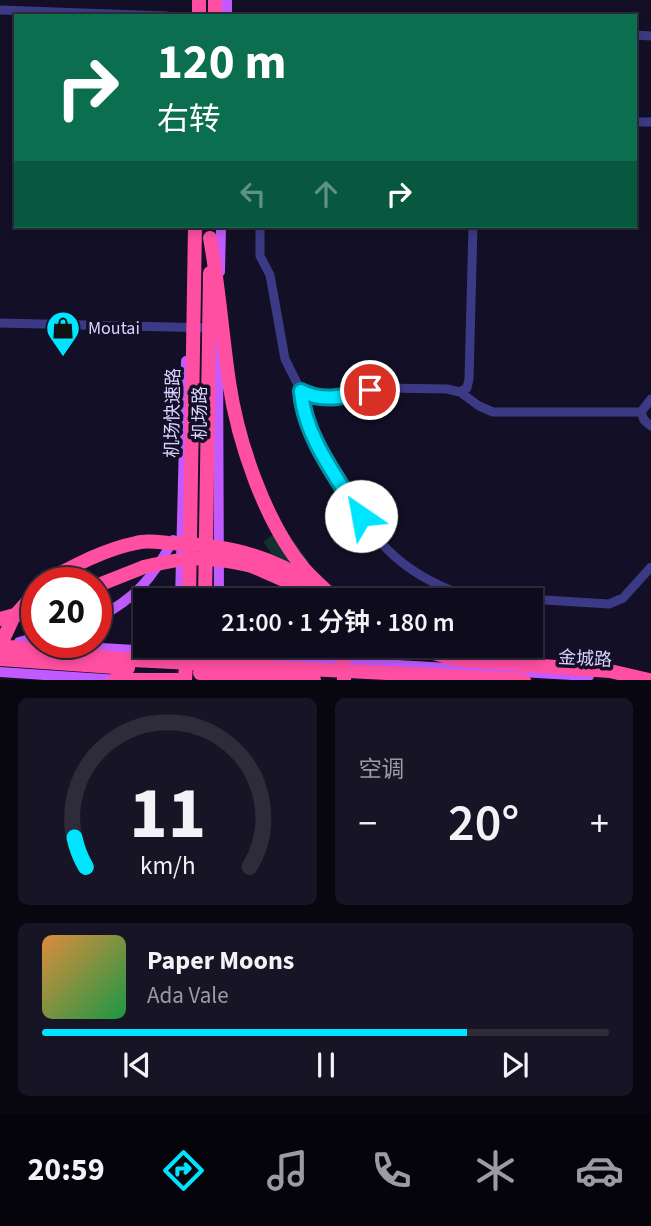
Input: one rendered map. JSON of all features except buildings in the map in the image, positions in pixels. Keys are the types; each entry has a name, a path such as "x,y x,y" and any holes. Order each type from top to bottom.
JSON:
{"highway":[{"name":"机场快速路","path":"189,588 195,228"},
{"name":"机场快速路","path":"205,588 211,232"},
{"path":"211,232 229,383 244,442 259,488 278,529 304,569 322,588"},
{"path":"72,567 92,557 138,542 215,545 264,559 317,588"},
{"path":"112,580 144,567 182,558 218,558 252,566 284,580 294,588"},
{"path":"21,609 13,618 0,644 133,660 524,680"},
{"path":"0,619 21,614"},
{"path":"117,680 183,678 184,658"},
{"path":"204,680 205,658"},
{"path":"341,658 344,680"},
{"path":"452,658 610,671 650,680"},
{"path":"0,659 314,680"}],"main road":[{"path":"180,588 190,228"},
{"name":"机场路","path":"219,588 219,328 222,228"},
{"path":"112,610 138,591 158,569 181,518"},
{"name":"金城路","path":"0,644 19,642 133,645"},
{"name":"金城路","path":"334,658 650,680"},
{"path":"0,673 117,680"}],"street":[{"path":"0,10 111,14"},
{"path":"260,228 260,256 270,275 285,359 301,391 308,424 332,470 361,516 388,550 418,575 444,589 463,595 609,604 623,598 651,567"},
{"path":"460,392 467,388 469,379 473,228"},
{"path":"0,323 219,328"},
{"path":"301,391 328,398 382,388 447,389 460,392 479,406 493,412 641,412"},
{"path":"641,412 651,399"},
{"path":"641,412 644,420 651,426"}],"green space":[{"path":"283,527 309,562 290,577 263,542"}],"place":[{"name":"Moutai","path":"63,358"}],"route":[{"path":"361,516 332,470 308,424 301,391 320,398 336,398 370,390"}]}
